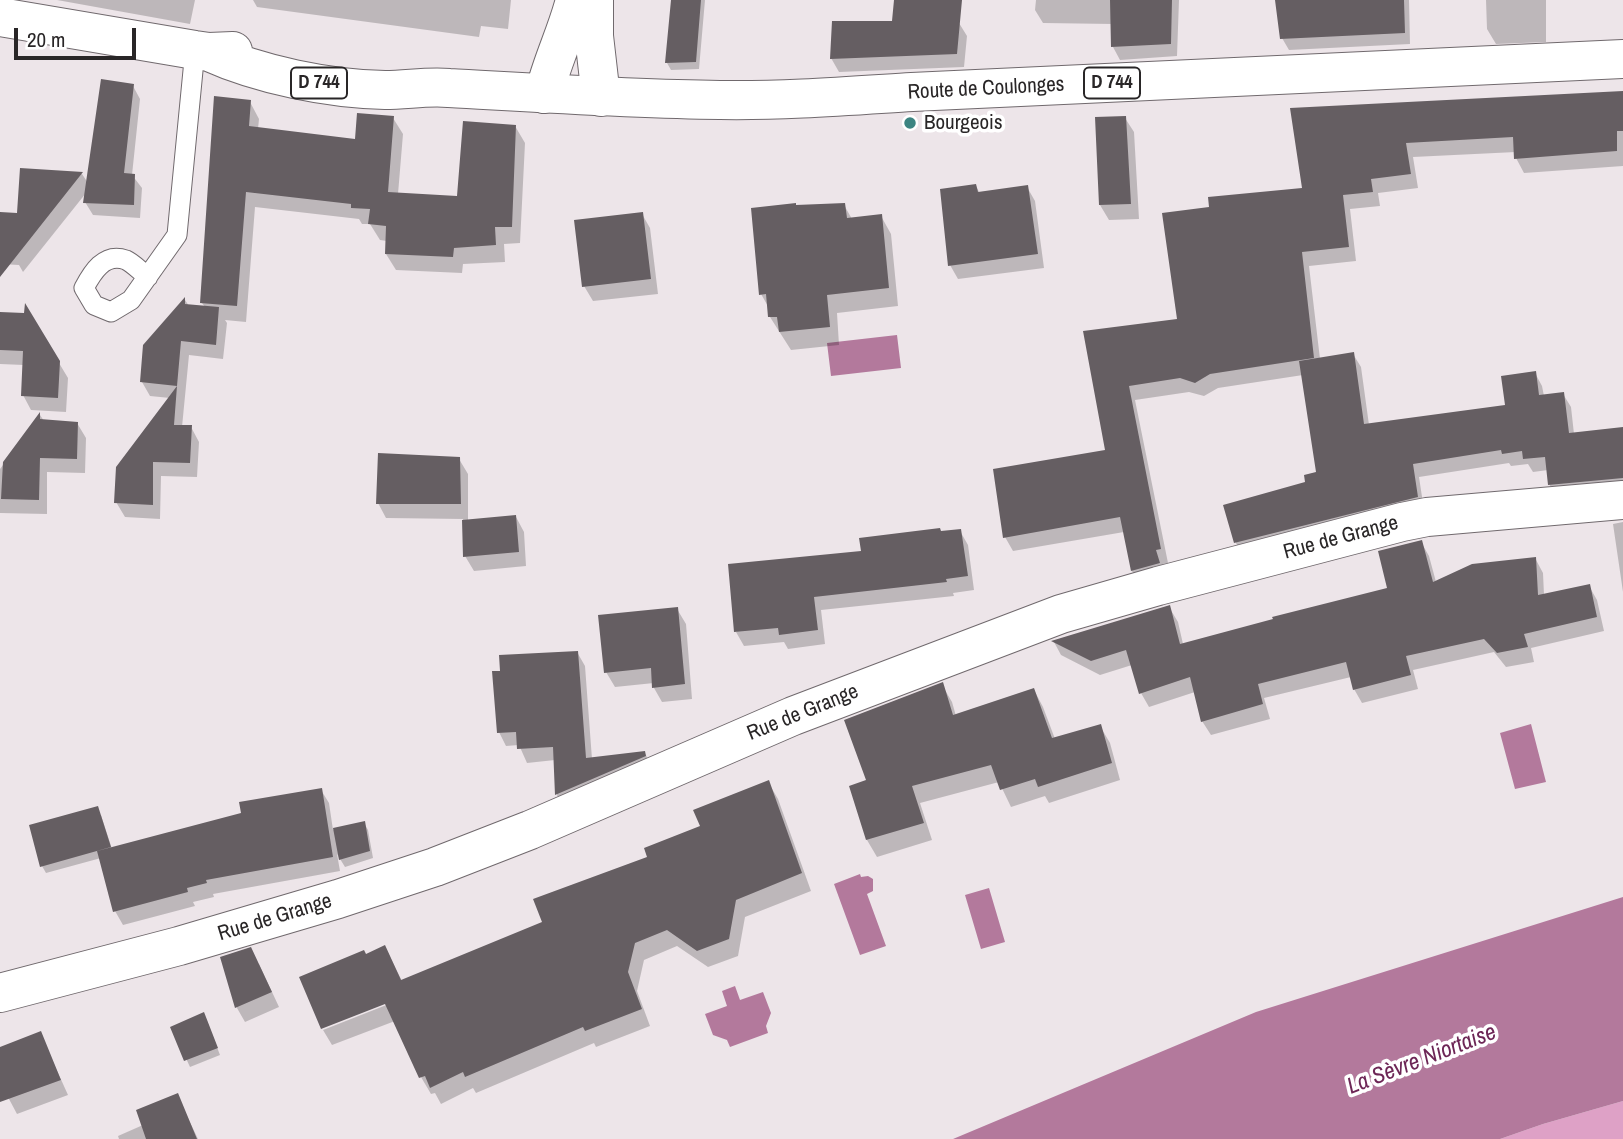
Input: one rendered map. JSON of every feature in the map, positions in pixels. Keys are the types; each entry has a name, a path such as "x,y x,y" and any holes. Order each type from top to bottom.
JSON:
{"street":[{"path":"544,94 548,75 567,31 575,0"},
{"path":"594,0 594,36 601,97"},
{"name":"Route de Coulonges","path":"0,17 202,51 259,71 312,82 382,90 433,87 601,97 723,100 817,98 1623,59"},
{"name":"Rue de Grange","path":"0,993 193,942 435,867 530,830 793,716 1061,614 1402,522 1427,517 1623,500"}],"lane":[{"path":"148,277 177,235 202,51"}],"shaded area":[{"path":"1623,1101 1623,1139 1500,1139 1543,1124"}],"water":[{"path":"897,335 901,368 831,376 827,343"},
{"path":"1531,724 1546,782 1515,789 1500,733"},
{"path":"860,874 861,877 868,876 873,879 873,891 867,894 886,946 860,955 834,884"},
{"path":"989,888 1005,942 981,949 965,895"},
{"name":"La Sèvre Niortaise","path":"1623,897 1623,1101 1500,1139 953,1139 1256,1012"},
{"path":"735,986 740,1000 763,992 771,1013 766,1026 768,1033 730,1047 727,1040 713,1035 705,1014 727,1006 722,991"}],"building":[{"path":"671,0 701,0 696,62 665,63"},
{"path":"894,0 962,0 957,54 830,59 832,21 892,21"},
{"path":"1110,0 1172,0 1171,44 1111,47"},
{"path":"1275,0 1404,0 1405,33 1280,39"},
{"path":"101,79 134,84 124,173 135,174 134,205 83,203"},
{"path":"1623,91 1623,131 1617,131 1617,151 1514,159 1513,137 1406,143 1411,174 1371,179 1373,192 1343,195 1349,247 1302,252 1314,358 1210,374 1195,383 1180,378 1129,386 1161,549 1156,550 1160,563 1131,571 1120,517 1003,538 993,469 1105,450 1083,331 1177,319 1162,213 1209,207 1208,197 1302,188 1290,108"},
{"path":"214,96 251,100 249,126 355,139 357,113 394,116 388,192 457,196 463,121 516,125 512,227 495,227 496,245 454,248 453,257 385,254 386,226 368,224 370,209 351,208 351,204 246,192 237,306 200,303"},
{"path":"1126,116 1131,204 1099,205 1095,117"},
{"path":"20,168 83,172 0,277 0,212 17,213"},
{"path":"976,184 978,192 1028,185 1038,254 948,266 940,189"},
{"path":"796,203 845,203 847,218 882,214 889,288 827,295 830,327 779,332 777,317 768,317 766,294 759,295 751,208"},
{"path":"643,212 651,279 582,287 574,220"},
{"path":"185,297 185,304 219,307 216,345 181,341 177,386 140,382 143,345"},
{"path":"25,303 60,361 58,398 21,396 23,351 0,350 0,312 24,313"},
{"path":"1354,352 1364,424 1505,405 1501,376 1536,371 1539,395 1564,392 1569,433 1623,427 1623,478 1548,485 1545,457 1523,459 1522,451 1502,454 1501,450 1413,464 1418,497 1234,543 1223,505 1305,482 1304,475 1316,472 1299,361"},
{"path":"177,386 174,425 192,425 190,463 153,462 153,505 114,503 116,467"},
{"path":"40,412 40,419 78,422 77,459 40,458 39,500 1,499 3,462"},
{"path":"378,453 460,457 461,504 376,504"},
{"path":"516,515 519,552 463,557 462,520"},
{"path":"940,528 941,531 961,529 968,576 946,579 947,582 814,597 818,630 779,635 778,628 734,632 728,564 861,551 859,538"},
{"path":"1422,540 1433,582 1472,564 1536,557 1538,595 1590,584 1597,617 1524,634 1528,647 1497,653 1484,639 1406,656 1411,675 1353,690 1346,662 1258,684 1263,704 1201,722 1190,677 1139,694 1126,650 1091,661 1051,641 1170,605 1180,644 1387,588 1378,551"},
{"path":"678,607 685,684 652,688 651,668 604,673 598,615"},
{"path":"578,651 586,758 645,751 646,756 555,795 553,747 517,749 516,732 497,733 492,671 500,671 499,655"},
{"path":"943,682 953,715 1034,688 1052,738 1101,724 1112,763 1038,787 1035,779 1000,790 991,765 912,786 924,823 866,840 849,786 866,780 844,720"},
{"path":"769,780 802,873 736,900 729,939 697,951 667,930 635,943 628,972 642,1009 585,1031 583,1027 465,1077 463,1072 430,1088 425,1076 419,1078 385,1004 321,1029 299,977 364,950 366,954 385,945 401,980 542,922 533,899 647,857 644,848 700,826 693,810"},
{"path":"322,788 333,857 206,880 207,883 187,888 188,892 113,912 97,851 241,813 239,802"},
{"path":"98,806 111,847 40,867 29,825"},
{"path":"365,821 370,851 339,860 333,828"},
{"path":"251,947 272,992 235,1008 220,957"},
{"path":"204,1012 218,1048 184,1061 170,1027"},
{"path":"41,1031 61,1080 0,1102 0,1047"},
{"path":"178,1093 197,1139 146,1139 136,1110"}],"place":[{"name":"Bourgeois","path":"910,123"}]}
